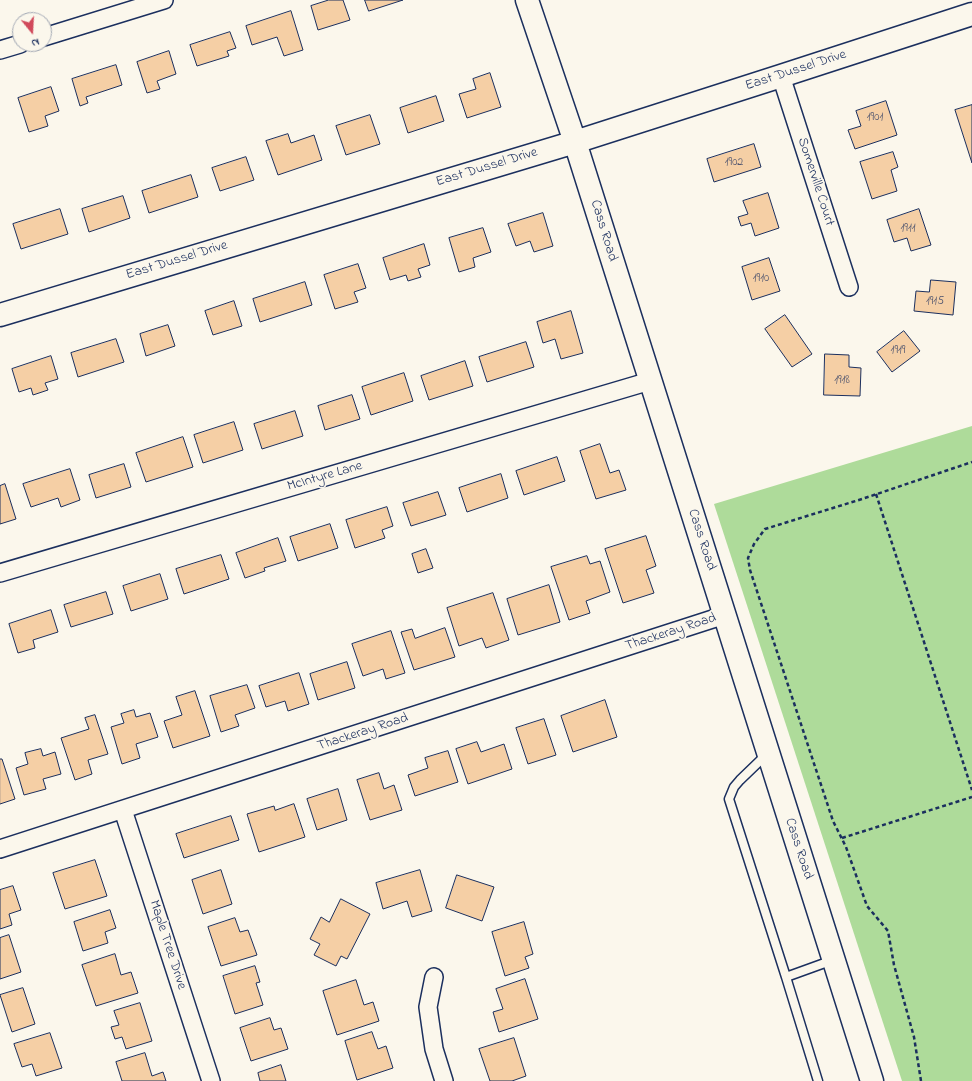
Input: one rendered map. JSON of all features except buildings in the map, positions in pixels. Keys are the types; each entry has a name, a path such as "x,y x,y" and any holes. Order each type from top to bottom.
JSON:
{"street":[{"path":"52,34 164,0"},
{"name":"Cass Road","path":"527,0 575,142 725,615 767,754 872,1081"},
{"name":"East Dussel Drive","path":"0,315 575,142 972,14"},
{"path":"0,50 12,46"},
{"name":"Somerville Court","path":"781,76 849,287"},
{"name":"McIntyre Lane","path":"0,574 650,381"},
{"name":"Thackeray Road","path":"0,849 725,615"},
{"name":"Maple Tree Drive","path":"123,810 211,1081"},
{"path":"434,977 428,1007 434,1049 444,1081"}],"lane":[{"path":"767,754 737,784 730,798 818,1081"},
{"path":"786,977 834,960"}],"path":[{"path":"921,1081 914,1038 894,965 888,931 867,906 842,838 833,821 750,570 748,558 754,544 765,529 972,462"},
{"path":"876,494 972,790"},
{"path":"842,838 972,797"}],"green space":[{"path":"972,426 972,1081 902,1081 714,504"}]}
